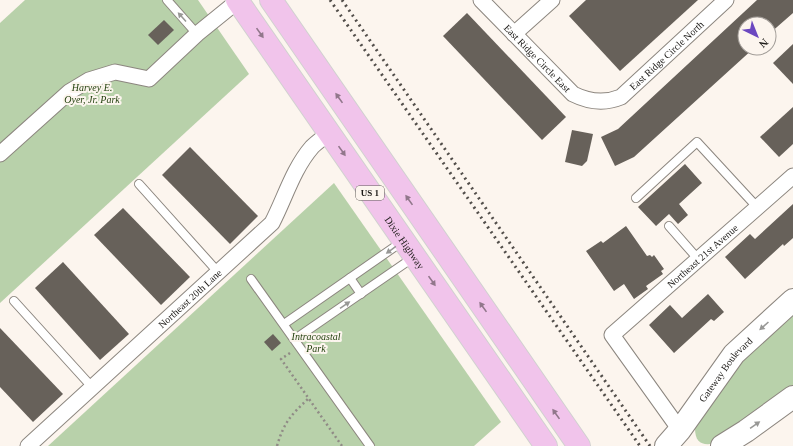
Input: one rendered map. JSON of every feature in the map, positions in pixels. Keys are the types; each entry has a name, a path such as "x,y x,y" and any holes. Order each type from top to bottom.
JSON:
{"main road":[{"name":"Dixie Highway","path":"238,0 546,446"},
{"name":"US 1","path":"271,0 579,446"},
{"name":"Gateway Boulevard","path":"673,438 734,354 793,300"},
{"path":"722,446 753,427 793,397"}],"street":[{"path":"0,154 69,92 89,80 115,72 149,79 197,34 238,0"},
{"name":"East Ridge Circle East","path":"481,0 574,94 591,101 603,101"},
{"path":"514,34 552,0"},
{"name":"East Ridge Circle North","path":"603,101 621,97 726,0"},
{"name":"Northeast 20th Lane","path":"28,446 272,223 296,172 311,148 329,133"},
{"name":"Northeast 21st Avenue","path":"673,438 612,335 793,176"}],"lane":[{"path":"166,0 197,34"},
{"path":"636,198 697,142 757,207"},
{"path":"139,184 218,272"},
{"path":"669,226 698,259"},
{"path":"284,324 350,278 409,248"},
{"path":"295,339 362,294 409,248"},
{"path":"350,278 362,294"},
{"path":"251,279 370,446"},
{"path":"14,302 92,387"}],"path":[{"path":"291,353 281,359 342,446"},
{"path":"277,446 286,422 309,398"}],"green space":[{"name":"Harvey E. Oyer, Jr. Park","path":"25,0 198,0 249,74 0,303 0,23"},
{"name":"Intracoastal Park","path":"334,183 501,422 474,446 48,446"},
{"path":"793,312 793,390 717,443 704,444 698,441 696,438 695,428 735,367"}],"building":[{"path":"586,0 698,0 620,71 569,16"},
{"path":"757,0 793,0 793,13 777,27 777,16 740,16"},
{"path":"467,13 566,117 542,140 443,36"},
{"path":"737,19 737,56 745,56 634,157 615,166 601,137 618,129"},
{"path":"164,20 174,30 158,45 148,35"},
{"path":"793,44 793,84 773,63"},
{"path":"793,107 793,144 779,157 760,137"},
{"path":"572,130 593,134 587,161 582,166 565,162"},
{"path":"190,147 258,216 230,244 162,175"},
{"path":"685,164 702,183 679,204 688,215 678,224 669,214 656,226 638,207"},
{"path":"793,204 793,238 784,246 783,244 745,279 725,257 750,234 755,239"},
{"path":"123,208 190,277 161,305 94,235"},
{"path":"626,226 647,256 650,255 652,257 654,255 664,269 661,271 663,274 646,286 648,289 634,299 624,284 614,291 586,251 601,241 603,243"},
{"path":"63,262 129,334 100,360 35,288"},
{"path":"708,294 724,312 714,321 711,319 674,353 649,325 670,305 682,318"},
{"path":"0,328 63,394 33,422 0,387"},
{"path":"273,334 281,343 272,351 264,342"}],"railway":[{"path":"330,0 640,446"},
{"path":"342,0 650,446"}]}
